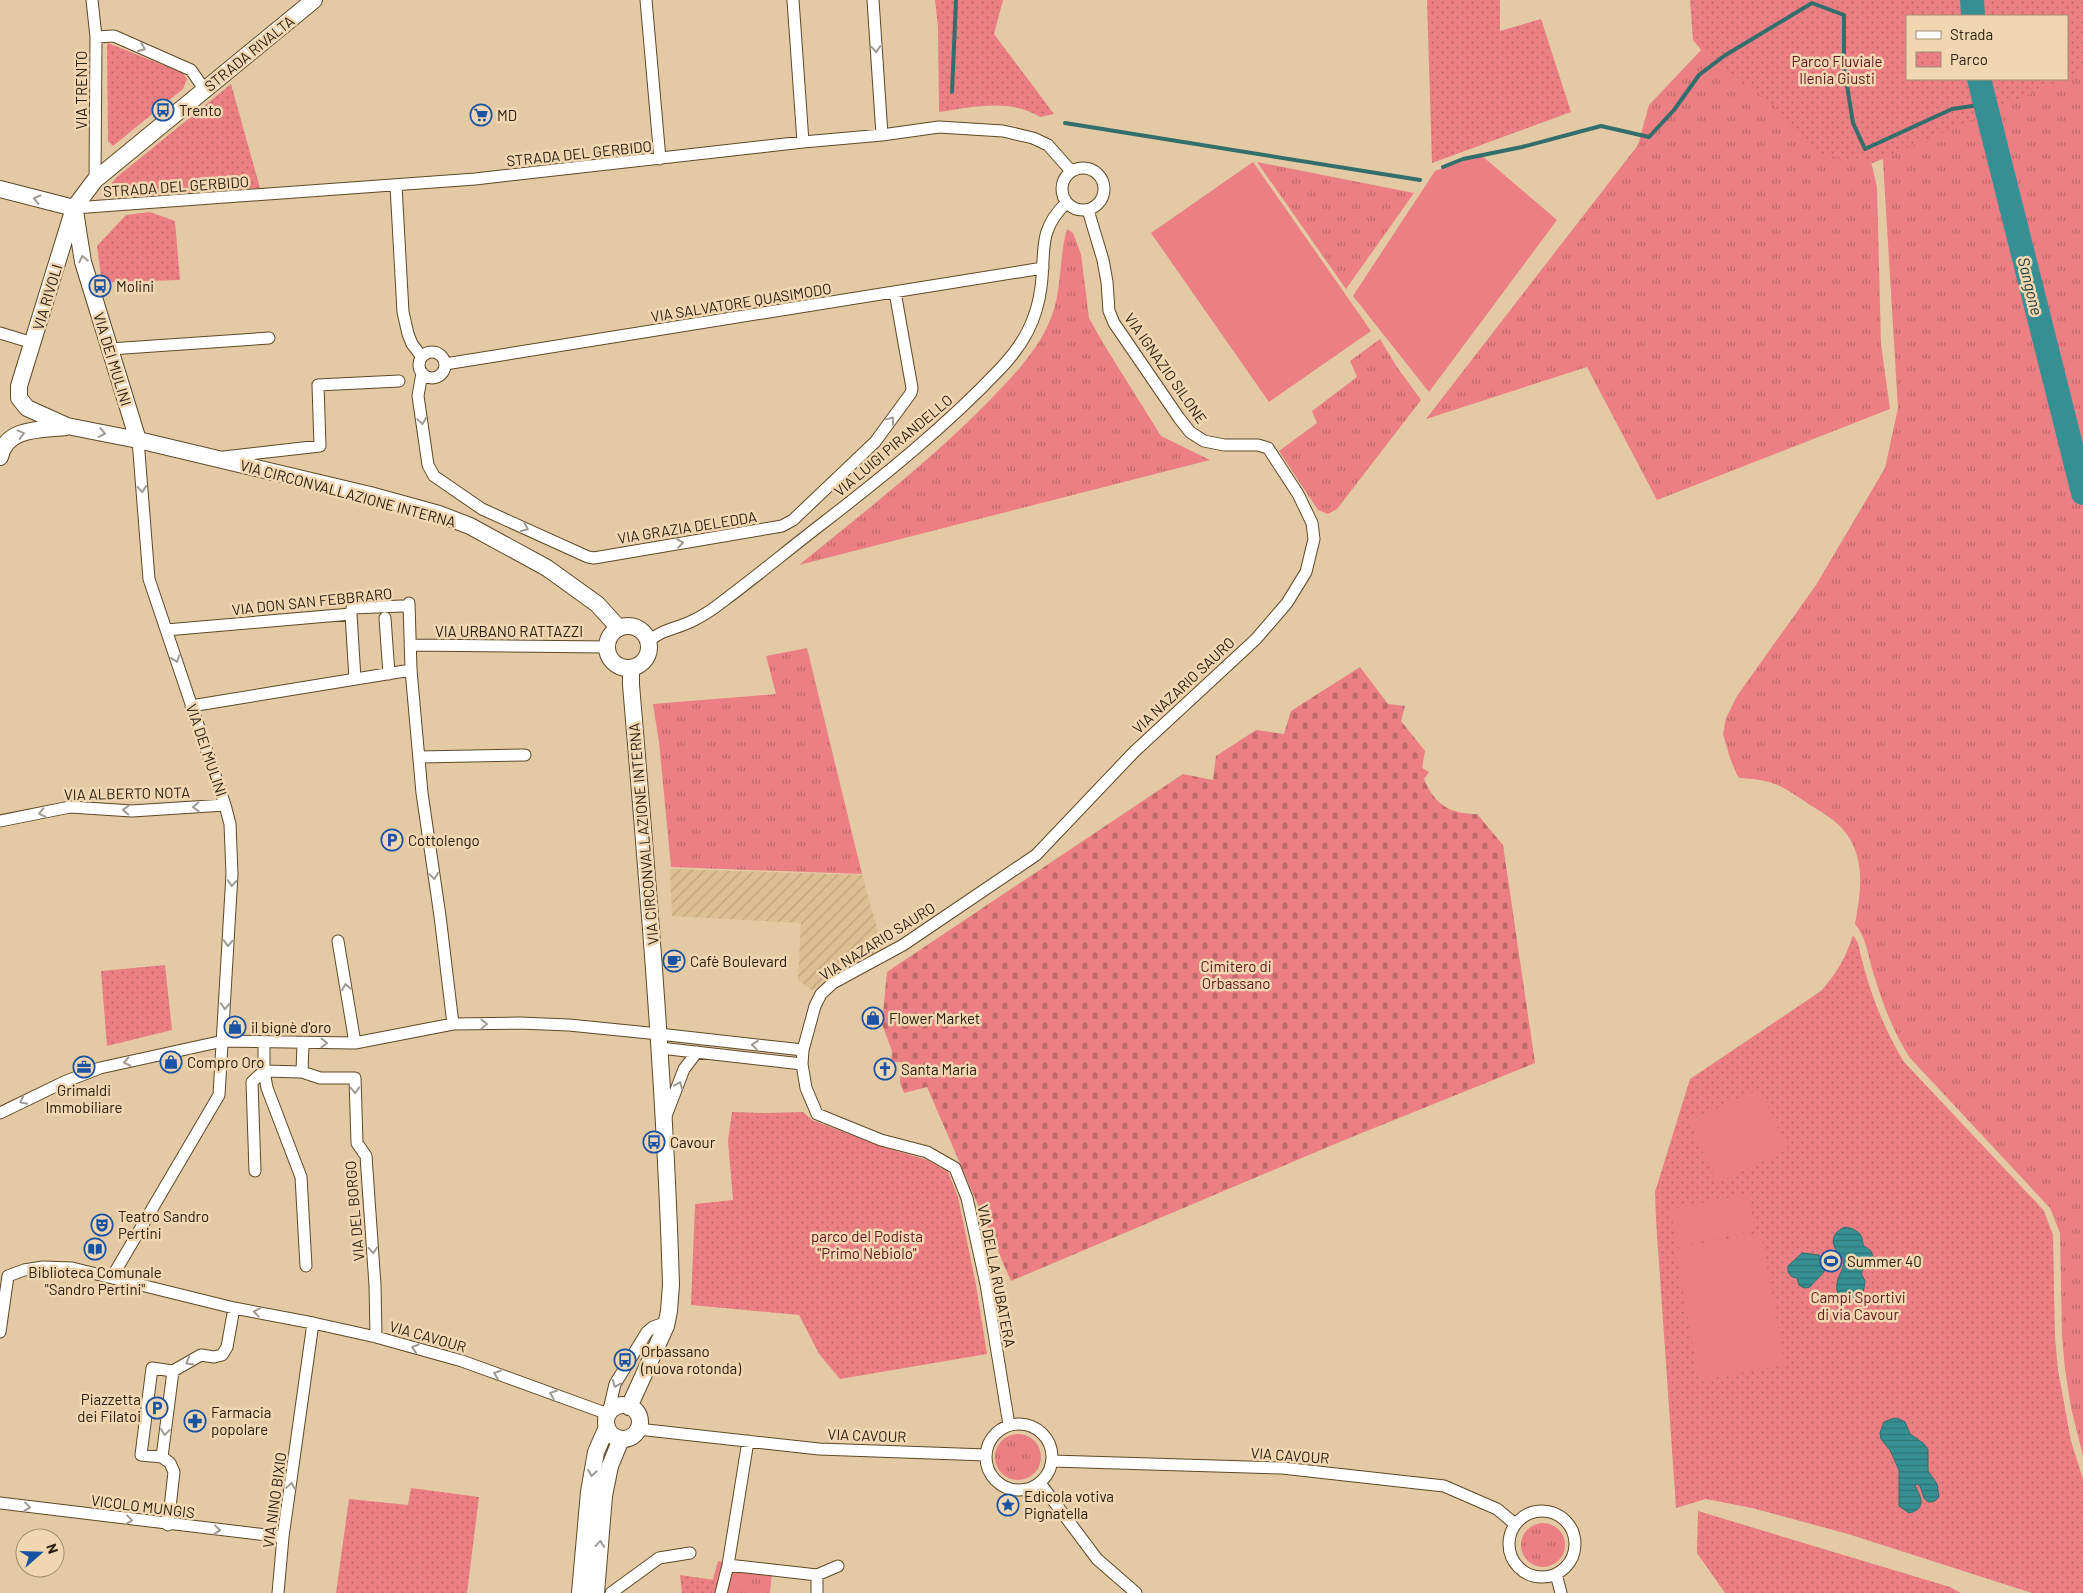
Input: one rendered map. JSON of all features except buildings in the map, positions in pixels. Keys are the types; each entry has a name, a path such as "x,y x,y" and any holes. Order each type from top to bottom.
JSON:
{"street":[{"name":"VIA TRENTO","path":"92,0 96,38 95,180"},
{"name":"STRADA RIVALTA","path":"74,208 95,180 314,0"},
{"path":"646,0 660,159"},
{"path":"793,0 803,142"},
{"path":"873,0 882,135"},
{"path":"96,38 114,36 191,70 204,89"},
{"name":"STRADA DEL GERBIDO","path":"74,208 396,186 882,135 939,127 1022,134 1048,145 1071,172"},
{"path":"1076,169 1088,169 1094,171 1102,180 1104,192 1094,208 1088,210 1076,209 1066,203 1062,186 1063,180 1071,172 1076,169"},
{"path":"396,186 403,312 412,344 422,357"},
{"path":"0,189 74,208"},
{"name":"VIA LUIGI PIRANDELLO","path":"649,641 657,634 689,622 721,603 880,478 939,428 1000,369 1021,346 1032,325 1038,305 1045,234 1054,216 1066,203"},
{"name":"VIA RIVOLI","path":"67,426 27,408 19,398 19,386 74,208"},
{"name":"VIA DEI MULINI","path":"74,208 83,262 138,440 149,580 225,805 230,824 232,852 219,1095 112,1277"},
{"name":"VIA IGNAZIO SILONE","path":"1088,210 1107,282 1109,311 1114,322 1179,418 1190,432 1204,442 1224,445 1258,445 1268,448 1298,494 1314,531"},
{"name":"VIA SALVATORE QUASIMODO","path":"422,373 429,377 437,376 443,371 445,364 1043,268"},
{"name":"VIA GRAZIA DELEDDA","path":"422,373 418,396 428,465 434,476 482,509 588,557 594,558 782,526 792,520 875,442 911,393 912,388 895,292"},
{"path":"0,333 33,343"},
{"path":"110,349 269,338"},
{"path":"422,373 420,365 422,357 430,352 438,353 445,364"},
{"path":"216,458 320,446 318,385 399,381"},
{"path":"1,452 13,436 67,426"},
{"name":"VIA CIRCONVALLAZIONE INTERNA","path":"67,426 216,458 370,495 439,514 470,526 547,568 598,604 618,627"},
{"name":"VIA NAZARIO SAURO","path":"803,1050 815,1006 821,994 833,983 903,945 1036,855 1134,752 1256,639 1287,603 1306,572 1313,547 1314,531"},
{"name":"VIA DON SAN FEBBRARO","path":"166,630 351,614 352,608 405,604 410,645"},
{"path":"351,614 355,679"},
{"path":"385,618 389,674"},
{"path":"634,626 644,632 649,641 650,647 647,658 640,665 631,668 616,664 608,655 609,637 618,627 634,626"},
{"path":"410,645 422,793 453,1024"},
{"name":"VIA URBANO RATTAZZI","path":"410,645 607,646"},
{"name":"VIA CIRCONVALLAZIONE INTERNA","path":"631,668 660,1041 672,1285 667,1322 635,1417"},
{"path":"192,706 411,670"},
{"path":"419,757 525,755"},
{"name":"VIA ALBERTO NOTA","path":"0,822 70,807 132,811 225,805"},
{"path":"338,940 356,1043"},
{"path":"0,1113 64,1082 100,1068 223,1040 264,1043 356,1043 453,1024 559,1025 660,1041 803,1050"},
{"path":"660,1041 697,1052 802,1064"},
{"path":"264,1043 264,1071 267,1088 301,1177 306,1266"},
{"path":"255,1171 252,1087 254,1078 264,1071 302,1072 303,1043"},
{"name":"VIA DELLA RUBATERA","path":"803,1050 802,1064 806,1088 817,1114 881,1140 927,1152 954,1168 967,1198 986,1284 1009,1425"},
{"name":"VIA CIRCONVALLAZIONE INTERNA","path":"664,1120 684,1069 697,1052"},
{"name":"VIA DEL BORGO","path":"302,1072 320,1078 355,1078 357,1143 366,1156 375,1284 376,1337"},
{"name":"VIA CAVOUR","path":"4,1273 43,1267 72,1268 234,1308 376,1337 462,1361 607,1421"},
{"path":"0,1332 4,1273"},
{"path":"607,1421 613,1436 620,1438 631,1436 635,1417 679,1323 679,1302 672,1285"},
{"path":"168,1525 174,1472 170,1463 162,1458 141,1455 152,1368 173,1371 201,1355 214,1357 222,1355 227,1347 234,1308"},
{"path":"580,1593 590,1484 596,1452 607,1421 615,1384 646,1332 653,1327 667,1322"},
{"name":"VIA NINO BIXIO","path":"278,1593 313,1323"},
{"path":"162,1458 173,1371"},
{"path":"607,1421 617,1406 635,1417"},
{"name":"VIA CAVOUR","path":"635,1417 748,1442 819,1449 986,1455"},
{"path":"1009,1425 1026,1425 1040,1431 1048,1440 1052,1450 1050,1469 1040,1483 1025,1489 1009,1488 1000,1483 992,1475 988,1466 986,1455 993,1436 1009,1425"},
{"path":"596,1593 604,1496 610,1466 620,1438"},
{"path":"721,1593 728,1565 748,1442"},
{"name":"VIA CAVOUR","path":"1052,1461 1282,1468 1444,1486 1497,1508 1515,1524"},
{"path":"1040,1483 1097,1559 1136,1593"},
{"name":"VICOLO MUNGIS","path":"0,1504 168,1525 284,1536"},
{"path":"1534,1512 1550,1512 1564,1520 1571,1528 1574,1538 1574,1549 1568,1564 1556,1574 1546,1577 1535,1576 1524,1572 1516,1565 1509,1545 1510,1534 1515,1524 1523,1516 1534,1512"},
{"path":"611,1593 659,1558 690,1553"},
{"path":"728,1565 818,1575 838,1566"},
{"path":"1556,1574 1561,1593"},
{"path":"818,1575 818,1593"}],"shaded area":[{"path":"670,869 862,875 883,950 830,978 813,991 798,980 801,923 672,916"}],"green space":[{"path":"935,0 1003,0 994,34 1054,114 1040,117 1016,108 991,105 939,112 938,27"},
{"path":"1427,0 1500,0 1500,31 1541,19 1571,112 1432,163"},
{"name":"Parco Fluviale Ilenia Giusti","path":"1690,0 2083,0 2083,70 2068,77 2068,15 1906,15 1906,80 2062,80 1873,163 1818,154 1772,104 1702,51 1693,40"},
{"path":"1862,0 2083,0 2083,1456 2071,1408 2065,1369 2062,1336 2060,1233 2050,1208 1910,1058 1898,1038 1881,997 1865,942 1855,924 1860,874 1855,850 1849,838 1841,827 1822,812 1778,785 1762,780 1740,778 1730,758 1723,734 1726,718 1737,696 1816,585 1885,468 1898,408 1883,161 1862,83"},
{"path":"108,43 183,73 187,79 183,89 113,146 108,141"},
{"path":"1703,48 1865,136 1877,187 1881,344 1890,409 1657,500 1587,367 1426,419 1638,145 1649,105"},
{"path":"231,84 260,188 149,195 105,195 117,177"},
{"path":"1481,155 1557,220 1429,392 1353,296 1435,171"},
{"path":"1253,162 1371,331 1269,402 1151,233"},
{"path":"1257,162 1414,193 1346,289"},
{"path":"150,212 175,221 180,280 110,282 101,277 97,246 126,215"},
{"path":"1067,229 1073,233 1081,254 1089,318 1103,343 1161,436 1210,460 799,565 943,445 988,402 1021,366 1036,346 1053,313"},
{"path":"1380,339 1397,367 1421,400 1337,509 1328,514 1318,510 1279,451 1317,423 1312,411 1357,377 1350,361"},
{"path":"807,648 862,874 671,867 659,742 653,704 776,694 766,656"},
{"name":"Cimitero di Orbassano","path":"1360,667 1388,704 1405,706 1401,721 1425,751 1422,768 1429,772 1424,779 1438,802 1451,810 1467,814 1477,814 1503,845 1535,1063 1342,1141 1011,1281 927,1087 904,1093 900,1083 901,1062 891,1062 892,1051 882,1024 887,972 1183,774 1213,780 1216,756 1256,730 1284,734 1291,711"},
{"name":"Campi Sportivi di via Cavour","path":"1853,935 1858,943 1876,1005 1904,1062 2044,1211 2053,1235 2055,1337 2058,1370 2071,1441 2083,1479 2083,1593 2032,1593 1848,1534 1752,1508 1706,1499 1676,1508 1655,1192 1690,1079 1821,991 1832,978 1840,964"},
{"path":"165,965 172,1030 107,1046 101,971"},
{"path":"1759,1089 1788,1149 1717,1183 1689,1121"},
{"name":"parco del Podista \"Primo Nebiolo\"","path":"732,1112 803,1112 812,1120 880,1146 927,1160 948,1172 958,1197 976,1285 987,1354 840,1379 819,1354 799,1315 691,1305 695,1204 733,1200 728,1141"},
{"path":"1748,1194 1755,1231 1677,1246 1670,1209"},
{"path":"1761,1233 1785,1365 1699,1380 1675,1248"},
{"path":"1018,1434 1031,1438 1037,1444 1041,1457 1037,1470 1031,1476 1018,1480 1005,1476 999,1470 995,1457 999,1444 1005,1438"},
{"path":"411,1488 479,1497 467,1593 336,1593 349,1499 408,1505"},
{"path":"1698,1511 1950,1587 1961,1593 1725,1593 1697,1553"},
{"path":"1547,1523 1559,1529 1564,1536 1564,1554 1559,1561 1552,1566 1539,1567 1531,1564 1524,1557 1521,1541 1524,1533 1531,1526"},
{"path":"718,1561 772,1572 770,1593 709,1593"},
{"path":"680,1575 715,1580 711,1593 682,1593"}],"water":[{"path":"1845,1227 1858,1232 1862,1237 1863,1245 1871,1251 1873,1257 1861,1273 1865,1281 1863,1295 1850,1299 1838,1295 1837,1284 1844,1259 1833,1242 1839,1230"},
{"path":"1802,1253 1819,1255 1825,1264 1824,1272 1810,1287 1804,1288 1799,1285 1797,1278 1792,1277 1788,1272 1788,1266"},
{"path":"1894,1418 1905,1422 1910,1434 1928,1449 1928,1471 1937,1484 1939,1497 1935,1501 1928,1502 1924,1498 1920,1486 1917,1484 1915,1486 1921,1502 1918,1509 1909,1513 1899,1506 1899,1470 1890,1450 1881,1439 1880,1433 1884,1422"}],"waterway":[{"path":"952,92 956,0"},
{"name":"Sangone","path":"1972,0 1973,15"},
{"path":"1443,167 1463,159 1522,147 1601,126 1649,137 1674,110 1699,75 1724,56 1812,3 1844,15 1844,67 1853,123 1865,149 1952,109 1986,104"},
{"name":"Sangone","path":"1979,80 2083,493"},
{"path":"1065,123 1420,180"}],"place":[{"name":"Trento","path":"163,110"},
{"name":"MD","path":"481,115"},
{"name":"Molini","path":"100,286"},
{"name":"Cottolengo","path":"392,840"},
{"name":"Cafè Boulevard","path":"674,961"},
{"name":"Flower Market","path":"873,1018"},
{"name":"il bignè d'oro","path":"235,1027"},
{"name":"Compro Oro","path":"171,1062"},
{"name":"Grimaldi Immobiliare","path":"84,1067"},
{"name":"Santa Maria","path":"885,1069"},
{"name":"Cavour","path":"654,1142"},
{"name":"Teatro Sandro Pertini","path":"102,1225"},
{"name":"Biblioteca Comunale \"Sandro Pertini\"","path":"95,1249"},
{"name":"Summer 40","path":"1831,1261"},
{"name":"Orbassano (nuova rotonda)","path":"625,1360"},
{"name":"Piazzetta dei Filatoi","path":"157,1408"},
{"name":"Farmacia popolare","path":"195,1421"},
{"name":"Edicola votiva Pignatella","path":"1008,1505"}]}
